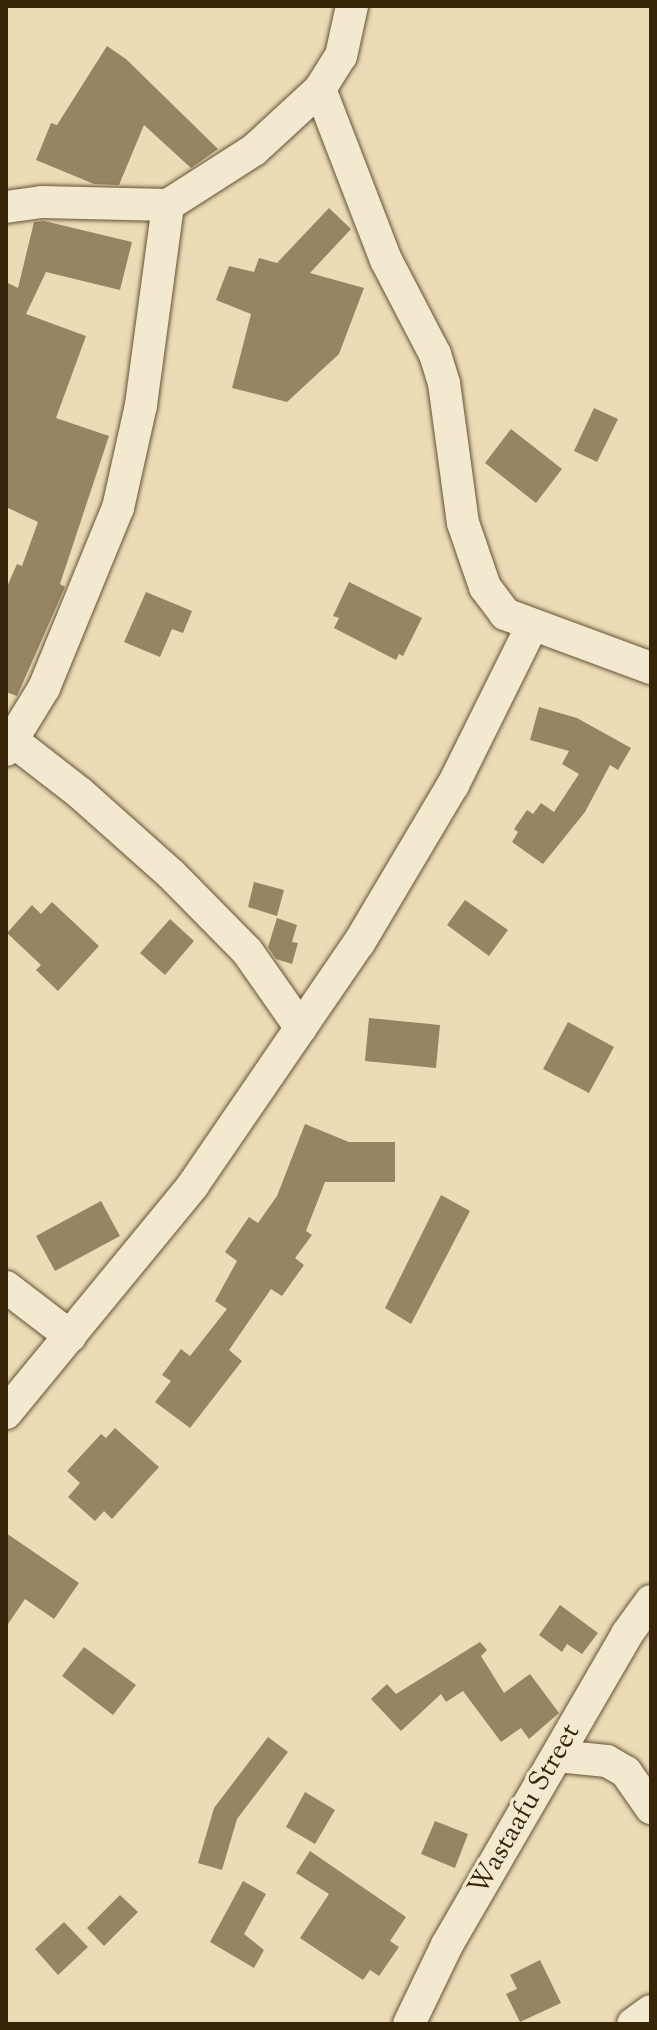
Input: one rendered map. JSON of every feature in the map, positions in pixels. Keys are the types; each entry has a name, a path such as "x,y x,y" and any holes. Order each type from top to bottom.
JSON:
{"street":[{"path":"6,207 42,202 168,205 254,150 320,89 341,56 352,6"},
{"path":"320,89 386,260 435,354 444,383 463,523 485,587 505,614 532,626 594,644 651,668"},
{"path":"168,205 146,376 118,508 44,688 10,746 80,793 171,874 247,951 301,1028"},
{"path":"6,1413 193,1185 359,943 453,785 532,626"},
{"path":"6,1287 70,1336"},
{"name":"Wastaafu Street","path":"409,2024 447,1945 627,1634 651,1601"},
{"path":"557,1756 607,1761 626,1772 651,1808"},
{"path":"633,2024 651,2011"}],"building":[{"path":"107,46 126,59 218,149 191,168 144,125 119,185 94,184 36,160 51,123 57,125"},
{"path":"329,208 351,229 310,273 364,288 339,354 287,402 232,388 251,314 216,300 229,266 254,272 259,258 277,263"},
{"path":"44,221 132,242 120,290 46,272 26,314 86,336 56,418 109,436 60,584 65,587 17,696 6,692 6,589 17,564 22,566 38,522 6,507 6,282 18,288 34,222"},
{"path":"594,408 618,419 597,462 574,451"},
{"path":"511,429 562,469 536,503 485,463"},
{"path":"349,582 422,618 403,656 399,654 396,660 334,628 339,618 333,616"},
{"path":"146,592 192,611 183,633 172,629 160,657 124,642"},
{"path":"539,707 577,718 631,748 618,770 610,765 585,812 543,864 512,842 518,832 514,829 527,810 533,814 541,803 554,812 579,774 562,764 569,751 530,740"},
{"path":"254,882 284,890 277,916 248,907"},
{"path":"465,900 508,930 489,956 447,925"},
{"path":"52,902 99,946 58,991 36,970 41,965 7,933 32,905 41,914"},
{"path":"277,918 297,925 292,942 298,943 292,964 276,959 268,947"},
{"path":"170,919 194,941 165,975 140,953"},
{"path":"369,1018 440,1025 436,1068 365,1061"},
{"path":"568,1022 614,1047 589,1093 543,1069"},
{"path":"305,1124 349,1142 395,1142 395,1182 325,1182 306,1231 312,1235 295,1258 304,1265 282,1296 271,1289 229,1350 242,1361 190,1428 155,1402 171,1381 162,1375 181,1349 190,1356 227,1309 215,1301 237,1261 225,1252 249,1217 258,1223 277,1196"},
{"path":"441,1195 470,1211 411,1324 385,1308"},
{"path":"101,1201 120,1236 55,1271 36,1236"},
{"path":"115,1428 159,1467 112,1519 104,1511 95,1521 68,1497 80,1483 67,1471 101,1434 106,1438"},
{"path":"6,1533 79,1583 54,1619 25,1599 6,1627"},
{"path":"560,1605 598,1633 582,1654 567,1644 562,1652 539,1635"},
{"path":"480,1642 487,1650 481,1656 504,1693 530,1674 559,1713 529,1739 521,1728 501,1742 463,1691 446,1702 441,1694 401,1731 371,1699 387,1684 396,1694"},
{"path":"84,1647 136,1685 113,1715 62,1676"},
{"path":"268,1737 288,1752 237,1819 222,1870 198,1863 214,1808"},
{"path":"305,1792 335,1810 315,1844 286,1827"},
{"path":"435,1821 468,1834 455,1868 421,1854"},
{"path":"310,1851 406,1917 390,1941 399,1947 379,1976 370,1970 363,1980 300,1938 329,1894 296,1873"},
{"path":"243,1881 266,1894 244,1934 264,1950 254,1968 210,1942"},
{"path":"120,1895 138,1912 104,1946 87,1928"},
{"path":"64,1922 88,1947 58,1975 35,1949"},
{"path":"540,1960 561,2003 520,2022 506,1994 517,1989 510,1975"}]}
